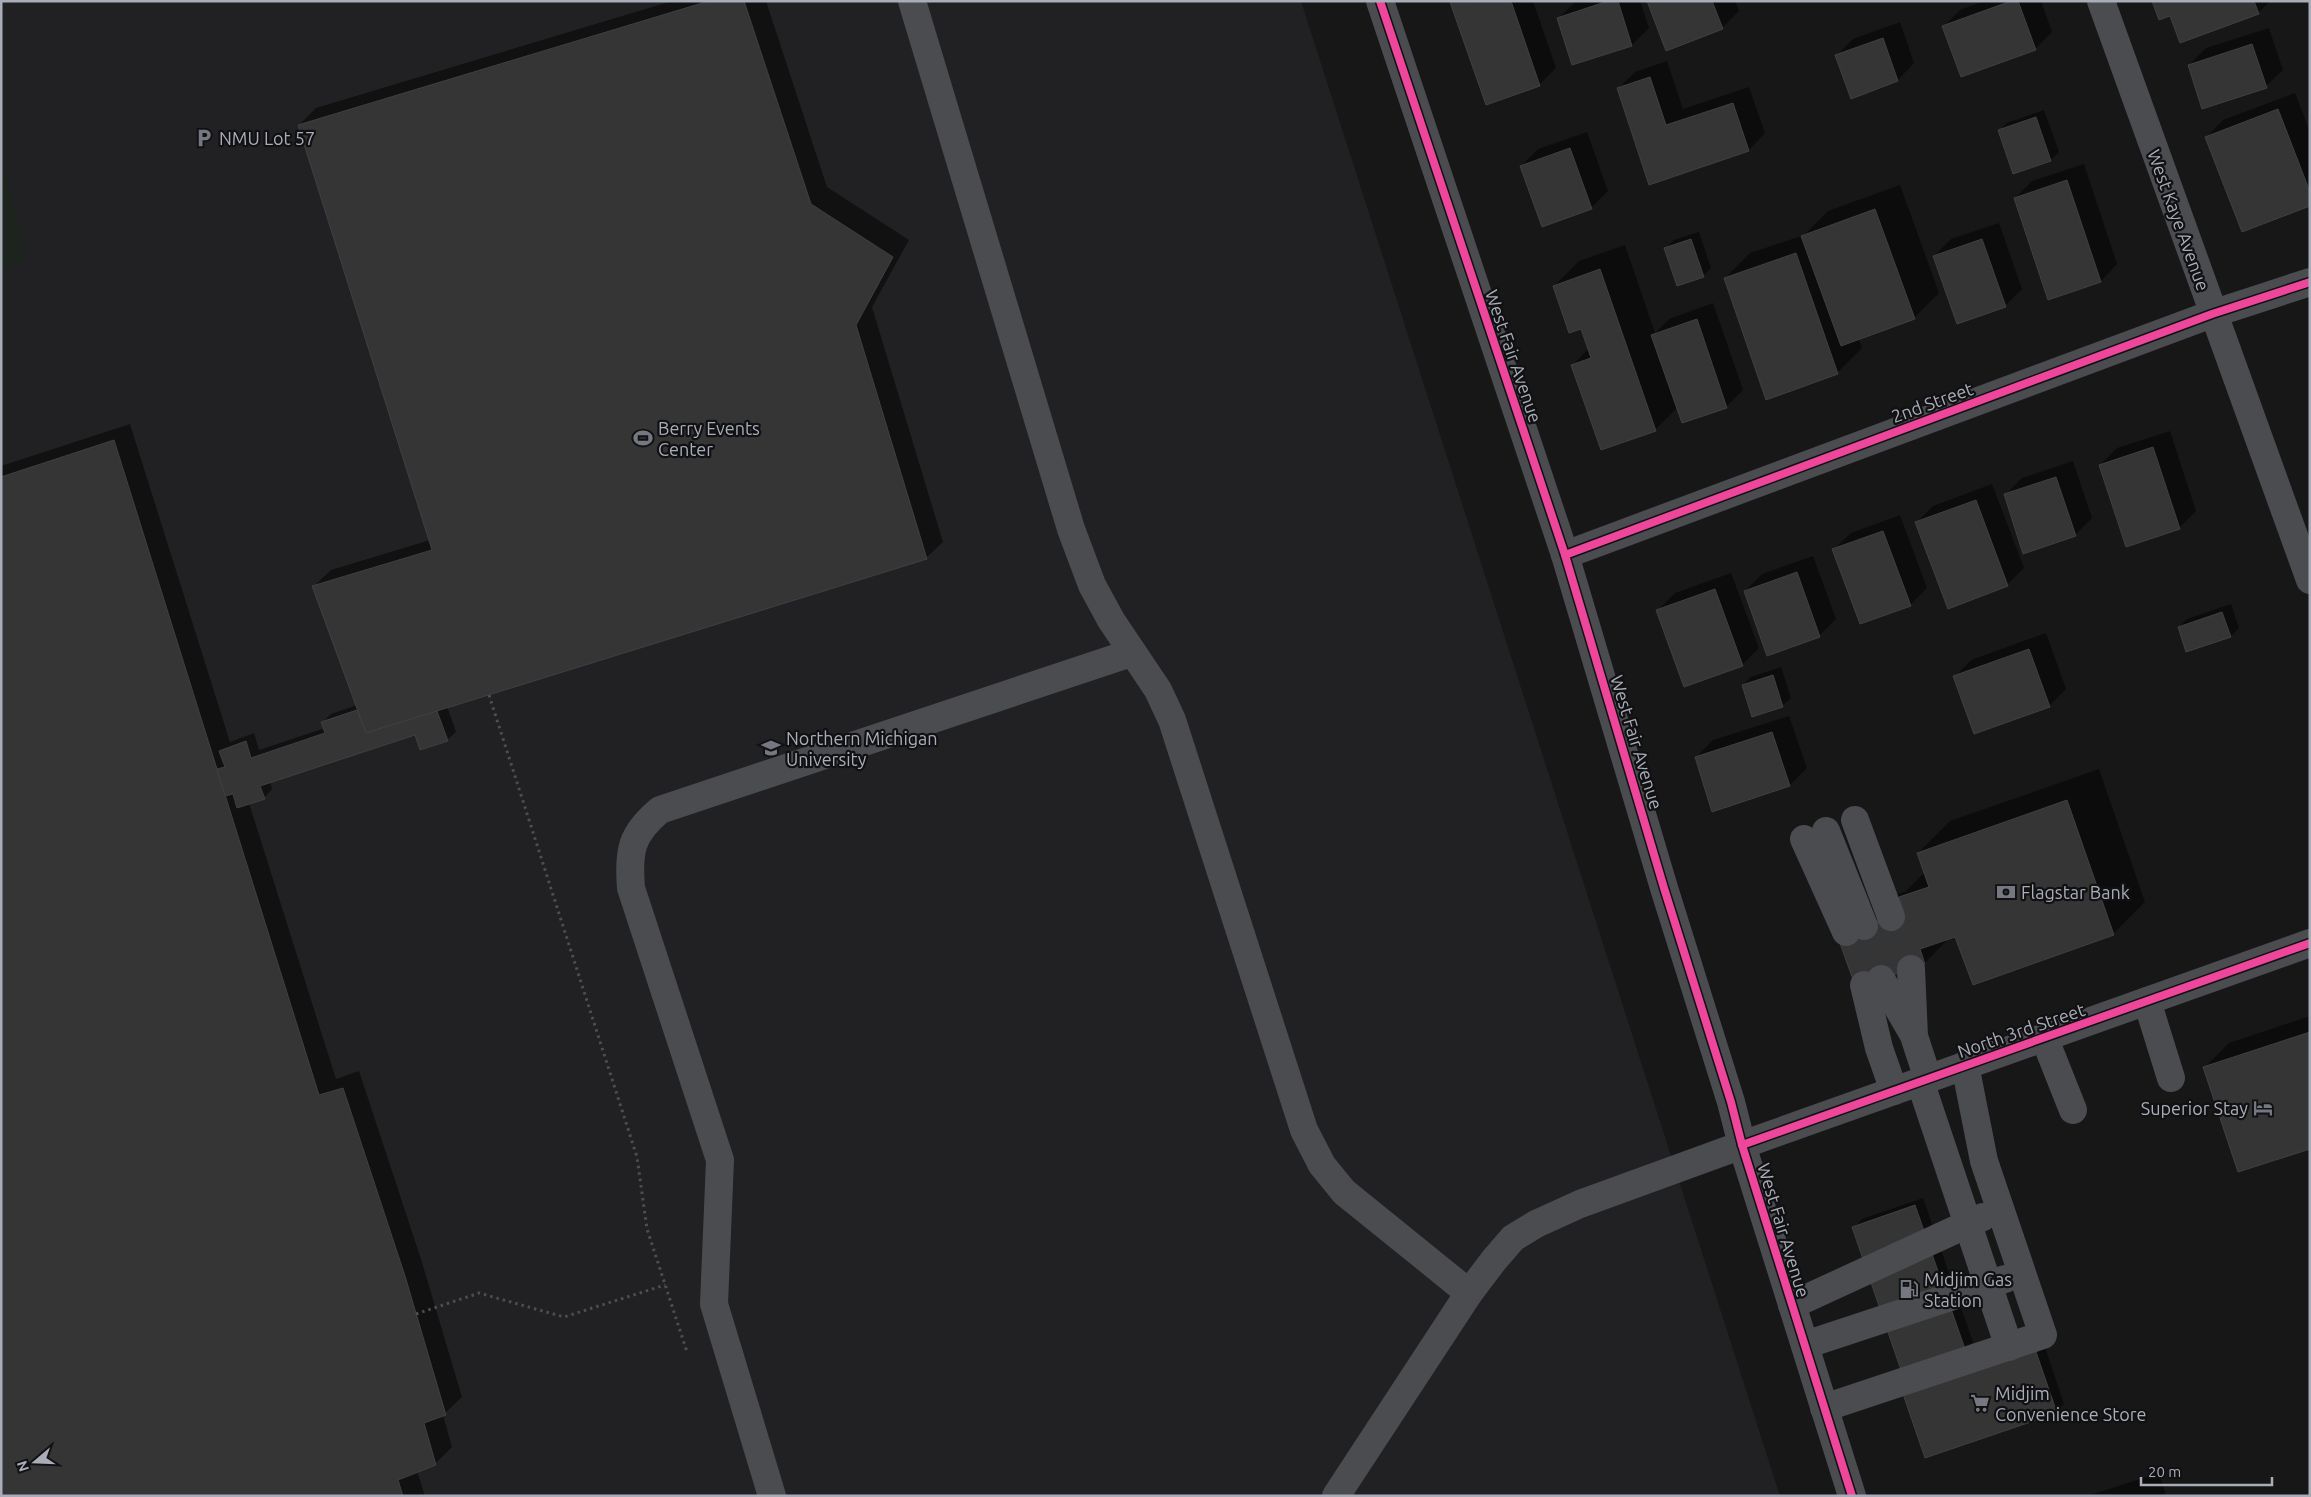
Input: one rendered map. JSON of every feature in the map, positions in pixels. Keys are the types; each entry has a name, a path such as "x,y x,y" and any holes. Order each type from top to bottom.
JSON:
{"street":[{"path":"912,1 1071,530 1092,585 1131,652 1158,690 1172,720 1304,1130 1322,1165 1344,1192 1469,1294"},
{"name":"West Fair Avenue","path":"1380,1 1565,555 1664,888 1731,1102 1742,1145 1852,1496"},
{"name":"West Kaye Avenue","path":"2101,1 2212,314 2310,580"},
{"name":"2nd Street","path":"1565,555 2212,314 2310,282"},
{"path":"772,1496 714,1304 720,1160 631,888 630,869 633,844 643,824 660,810 1131,652"},
{"path":"1855,820 1891,917"},
{"path":"1815,835 1855,929"},
{"name":"North 3rd Street","path":"1336,1496 1469,1294 1513,1238 1536,1224 1580,1204 1742,1145 2310,943"},
{"path":"1911,969 1914,1036 1924,1080 1987,1285 2009,1347"},
{"path":"1894,1091 1879,1048 1872,982 1914,1036"},
{"path":"2147,1001 2171,1078"},
{"path":"2044,1037 2072,1110"},
{"path":"1824,1408 2043,1336 1984,1161 1965,1065"},
{"path":"1792,1305 2001,1210"},
{"path":"1805,1345 2023,1273"}],"path":[{"path":"489,695 637,1157 647,1229 690,1361"},
{"path":"416,1314 479,1293 564,1317 665,1285"}],"shaded area":[{"name":"Northern Michigan University","path":"1,1 1301,1 1780,1496 1,1496"},
{"path":"1,153 26,258 1,271"}],"building":[{"name":"Berry Events Center","path":"709,1 744,1 811,204 893,257 856,325 927,559 366,733 312,586 432,550 298,125"},
{"path":"1511,1 1540,86 1486,105 1450,2"},
{"path":"1608,1 1618,1 1632,46 1572,65 1557,18"},
{"path":"1647,1 1712,1 1723,29 1666,51"},
{"path":"2011,1 2018,1 2036,50 1961,77 1942,26"},
{"path":"2152,1 2254,1 2259,14 2180,43 2170,16 2159,20"},
{"path":"1883,38 1898,81 1851,99 1835,55"},
{"path":"2252,44 2267,88 2202,109 2188,65"},
{"path":"1650,77 1666,125 1733,103 1749,151 1649,185 1617,88"},
{"path":"2278,109 2310,192 2310,206 2242,232 2205,137"},
{"path":"2036,117 2051,161 2013,174 1998,130"},
{"path":"1570,148 1592,209 1542,227 1520,166"},
{"path":"2067,180 2101,282 2048,300 2014,198"},
{"path":"1875,209 1915,319 1841,346 1801,236"},
{"path":"1691,239 1704,277 1677,286 1664,248"},
{"path":"1982,239 2006,307 1957,324 1933,256"},
{"path":"1796,253 1838,374 1766,400 1724,278"},
{"path":"1600,269 1656,431 1601,450 1571,365 1591,358 1581,329 1569,333 1553,286"},
{"path":"1697,319 1727,408 1682,423 1651,335"},
{"path":"114,440 319,1095 343,1088 405,1276 446,1415 424,1423 436,1465 398,1480 403,1496 1,1496 1,477"},
{"path":"2153,447 2180,529 2126,547 2099,465"},
{"path":"2056,477 2076,536 2023,554 2004,494"},
{"path":"1976,500 2008,586 1948,609 1915,522"},
{"path":"1883,531 1911,606 1860,624 1832,549"},
{"path":"1797,572 1820,637 1767,656 1744,591"},
{"path":"1715,589 1743,666 1684,687 1656,610"},
{"path":"2222,612 2231,637 2186,652 2178,627"},
{"path":"2029,649 2050,707 1974,734 1953,676"},
{"path":"1773,675 1783,707 1752,717 1742,685"},
{"path":"357,710 366,733 437,711 448,741 420,750 415,735 260,786 265,799 237,808 233,794 225,796 217,769 225,767 219,751 246,741 251,758 325,733 321,722"},
{"path":"1772,732 1790,786 1712,812 1695,757"},
{"name":"Flagstar Bank","path":"2067,800 2114,935 1973,985 1955,937 1920,949 1925,964 1856,988 1837,935 1904,912 1899,897 1929,887 1917,853"},
{"name":"Superior Stay","path":"2310,1032 2310,1149 2238,1172 2203,1067"},
{"name":"Midjim Gas Station","path":"1915,1205 1966,1352 1902,1373 1852,1227"},
{"name":"Midjim Convenience Store","path":"2035,1349 2057,1413 1925,1458 1903,1394"}],"tunnel":[{"path":"1891,917 1911,969"},
{"path":"1864,926 1881,979"}],"cycle path":[{"path":"1380,1 1565,555 1664,888 1731,1102 1742,1145 1852,1496"},
{"path":"1565,555 2212,314 2310,282"},
{"path":"1742,1145 2310,943"}],"place":[{"name":"NMU Lot 57","path":"204,138"},
{"name":"Berry Events Center","path":"643,438"},
{"name":"Northern Michigan University","path":"771,748"},
{"name":"Flagstar Bank","path":"2006,892"},
{"name":"Superior Stay","path":"2263,1108"},
{"name":"Midjim Gas Station","path":"1909,1289"},
{"name":"Midjim Convenience Store","path":"1980,1403"}]}
